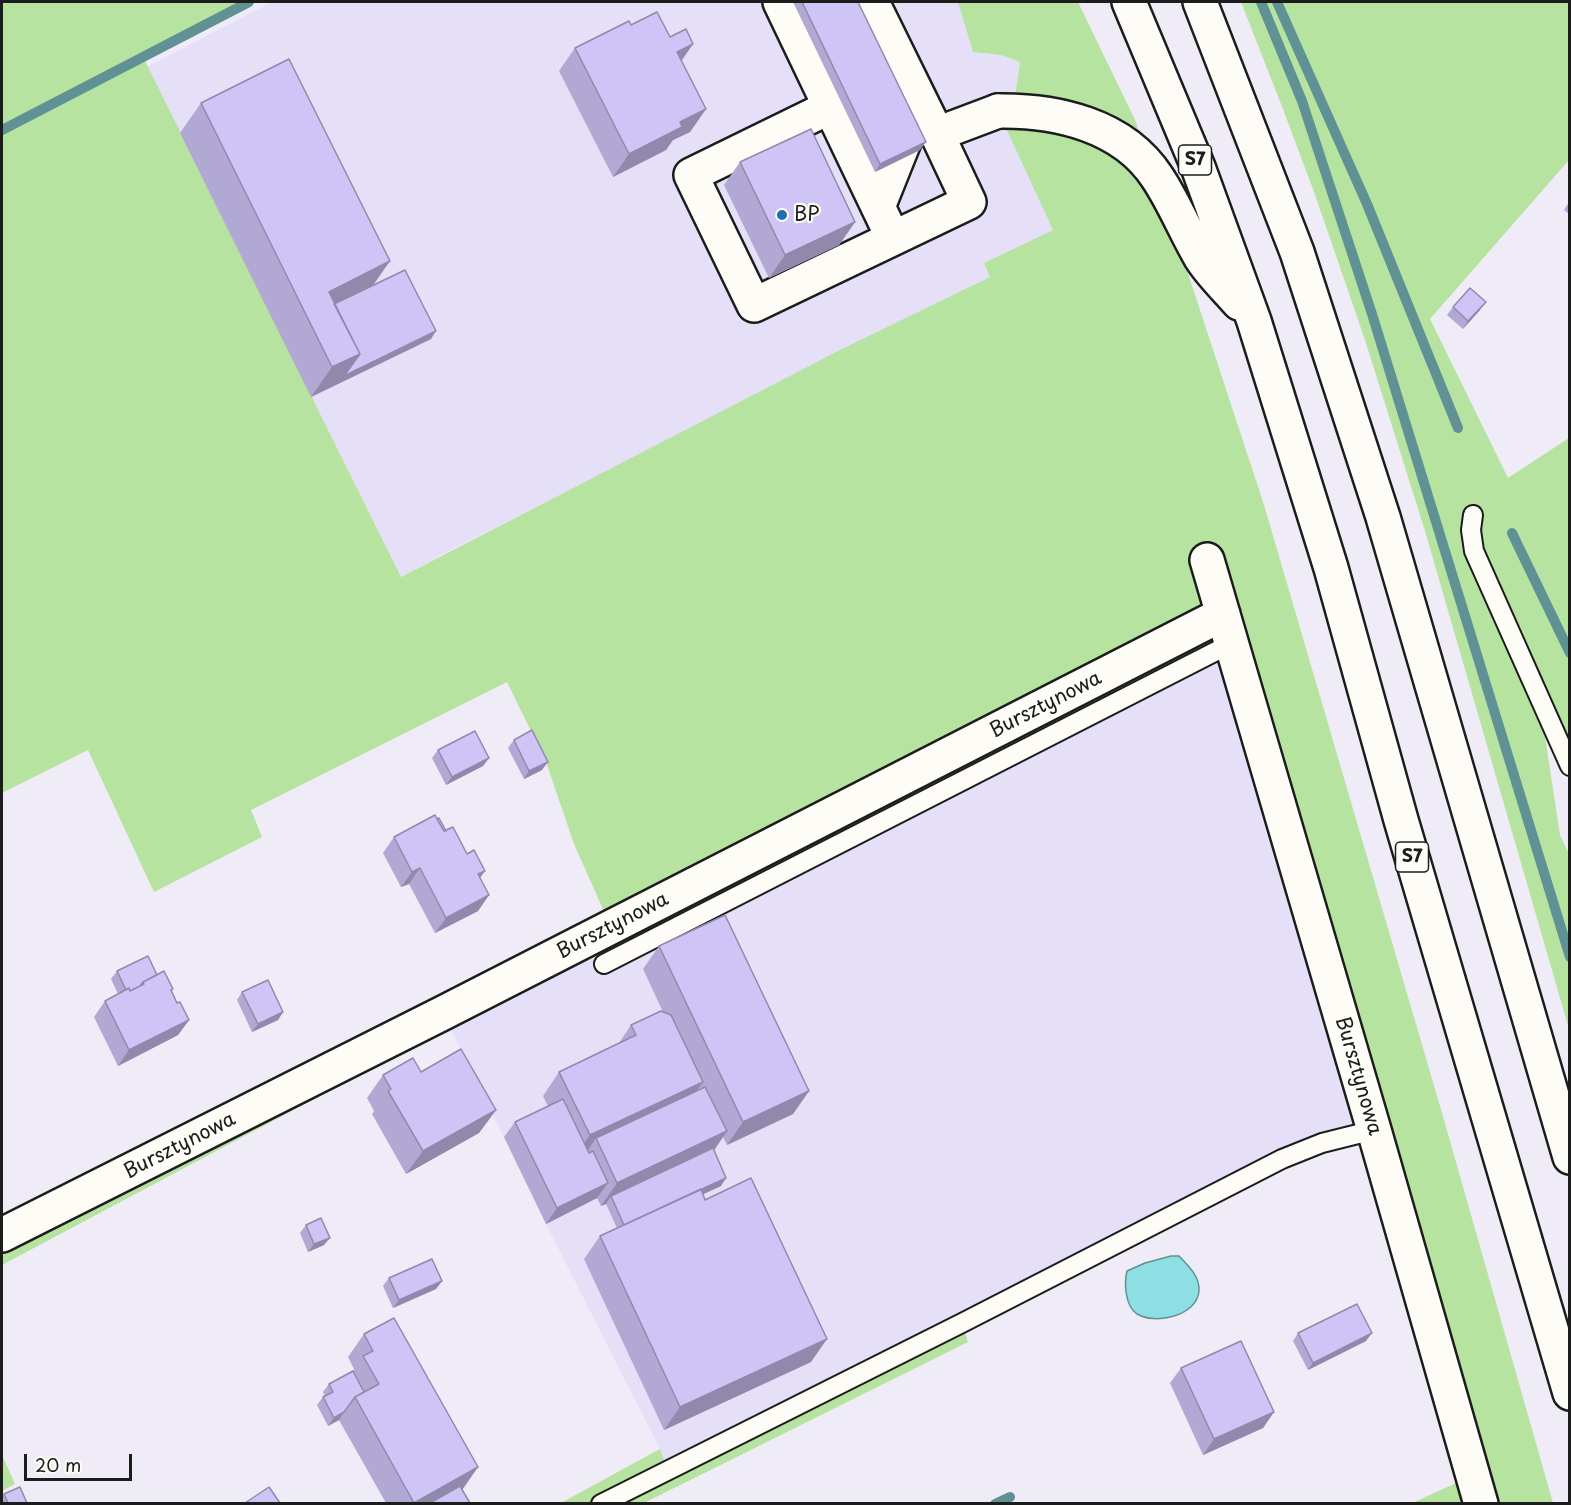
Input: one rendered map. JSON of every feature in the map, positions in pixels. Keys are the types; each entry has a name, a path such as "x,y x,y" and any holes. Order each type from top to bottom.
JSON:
{"main road":[{"name":"S7","path":"1129,2 1198,168 1254,321 1331,568 1401,819 1569,1393"},
{"path":"1200,2 1297,252 1383,518 1569,1157"},
{"path":"796,16 816,76 856,150 893,238"},
{"path":"816,76 885,41"},
{"path":"856,150 692,176 754,305 969,202 937,134 885,41"},
{"path":"856,150 885,41"},
{"path":"856,150 885,41"},
{"path":"937,134 998,111 1030,112 1087,123 1123,142 1156,176 1202,260 1254,321"},
{"name":"Bursztynowa","path":"1207,560 1374,1130 1480,1503"},
{"name":"Bursztynowa","path":"2,1235 464,1003 1228,629"}],"lane":[{"path":"1473,515 1471,530 1474,551 1569,766"},
{"path":"604,964 1228,629"},
{"path":"601,1503 962,1323 1282,1159 1322,1143 1374,1130"}],"shaded area":[{"path":"272,2 958,2 973,52 1001,55 1020,62 1013,111 998,111 1053,230 984,263 990,277 401,577 147,67"},
{"path":"1223,614 1374,1130 1340,1139 668,1470 660,1449 546,1224 443,1013"}],"green space":[{"path":"2,2 249,2 143,57 401,577 842,349 990,277 984,263 1053,230 998,111 1013,110 1020,62 1001,55 973,52 958,2 1078,2 1135,120 1156,176 1264,505 1442,1113 1553,1503 1412,1503 1472,1476 1223,614 611,927 574,844 546,762 507,682 251,810 262,837 154,892 88,750 2,793"},
{"path":"1241,2 1569,2 1569,160 1430,319 1508,478 1569,438 1569,766 1540,704 1560,835 1569,854 1569,1029 1425,531 1365,340 1314,192"},
{"path":"443,1013 451,1028 2,1265 2,1235"},
{"path":"962,1323 968,1342 644,1503 559,1504 660,1449 668,1470"},
{"path":"2,1455 15,1484 2,1491"}],"water":[{"path":"1171,1256 1179,1256 1198,1281 1199,1291 1196,1300 1191,1307 1174,1316 1154,1319 1137,1314 1128,1300 1127,1271"}],"building":[{"path":"802,2 858,2 926,142 880,164"},
{"path":"657,12 670,37 686,29 693,44 677,52 706,109 680,122 682,127 629,154 575,48 629,21 631,25"},
{"path":"289,59 390,261 329,292 360,354 332,367 201,103"},
{"path":"811,129 855,222 785,255 740,162"},
{"path":"405,270 436,331 344,376 360,354 334,304"},
{"path":"1470,288 1486,302 1468,321 1453,307"},
{"path":"532,730 548,762 529,771 514,740"},
{"path":"475,731 489,758 452,777 438,750"},
{"path":"435,815 444,831 453,827 467,854 474,850 485,871 478,874 489,895 446,918 420,868 412,872 394,837"},
{"path":"439,818 446,831 437,819"},
{"path":"725,915 809,1091 743,1122 659,946"},
{"path":"148,956 157,975 130,991 129,988 126,990 117,971"},
{"path":"164,971 177,1003 180,1002 189,1020 129,1050 105,1001 129,988 130,991 144,984 143,982"},
{"path":"268,980 283,1012 258,1024 242,992"},
{"path":"661,1011 671,1015 703,1082 590,1135 559,1072 636,1035 631,1025"},
{"path":"461,1049 496,1110 423,1151 388,1091 391,1089 383,1075 413,1058 421,1072"},
{"path":"705,1087 727,1131 617,1183 596,1138"},
{"path":"563,1099 589,1153 593,1151 608,1183 557,1208 515,1122"},
{"path":"713,1148 726,1178 624,1225 611,1196"},
{"path":"751,1178 827,1339 680,1407 600,1236 701,1189 705,1200"},
{"path":"321,1218 330,1238 314,1244 306,1225"},
{"path":"432,1259 442,1281 399,1300 389,1278"},
{"path":"1357,1304 1372,1333 1313,1363 1298,1333"},
{"path":"394,1318 478,1467 414,1503 355,1397 379,1384 363,1356 373,1351 364,1334"},
{"path":"1241,1341 1274,1412 1214,1439 1181,1368"},
{"path":"353,1371 364,1392 355,1397 344,1412 334,1418 323,1397 333,1392 329,1384"},
{"path":"460,1486 470,1503 430,1503"},
{"path":"20,1487 27,1503 8,1503 4,1494"},
{"path":"269,1487 280,1503 245,1503"}],"waterway":[{"path":"2,130 249,2"},
{"path":"1261,2 1302,101 1372,314 1570,957"},
{"path":"1277,2 1367,204 1458,428"},
{"path":"1512,533 1570,653"},
{"path":"995,1504 1010,1497"}],"place":[{"name":"BP","path":"782,215"}]}
